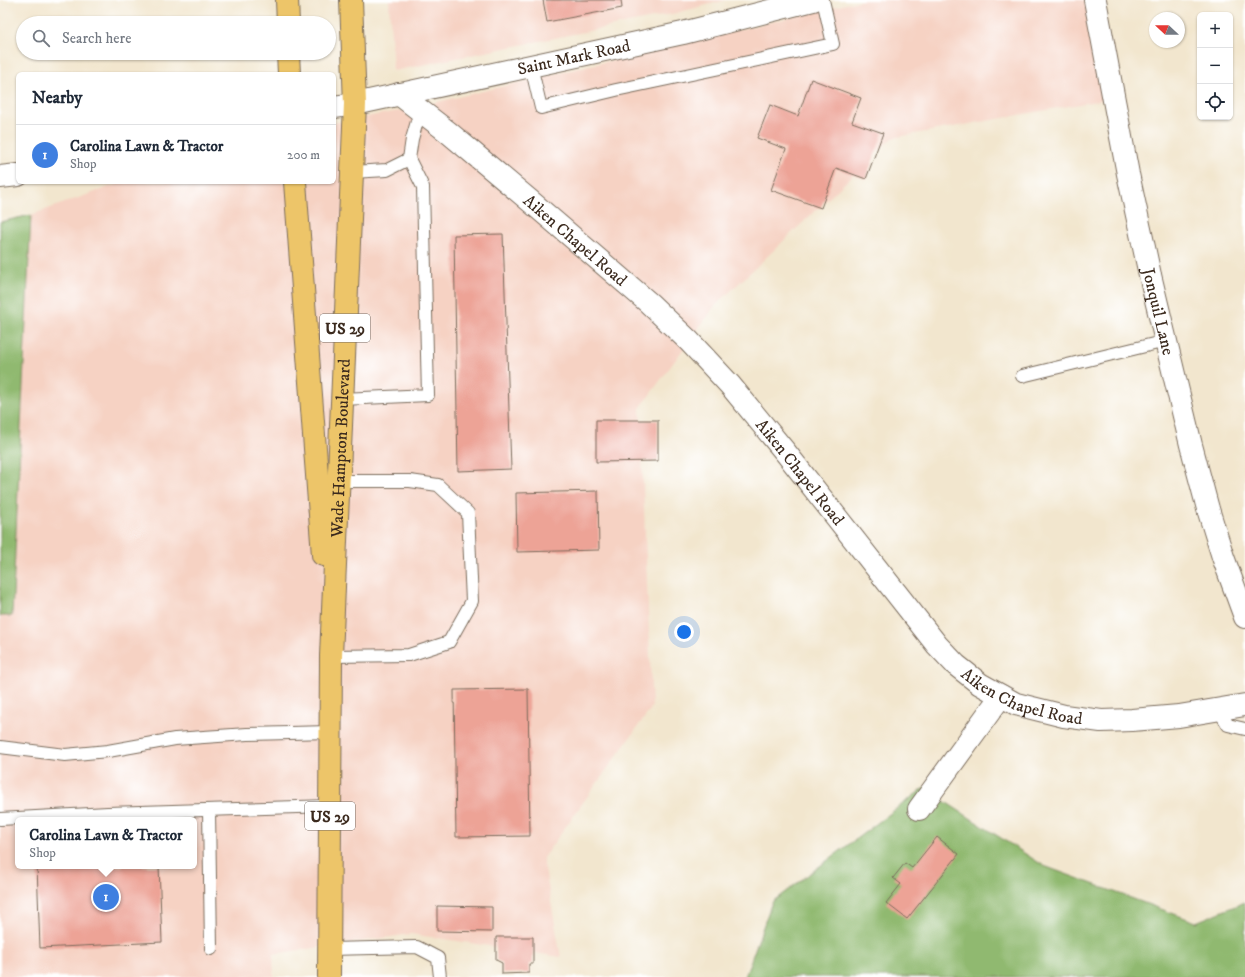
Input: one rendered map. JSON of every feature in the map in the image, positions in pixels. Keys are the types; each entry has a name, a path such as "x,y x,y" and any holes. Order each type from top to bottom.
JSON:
{"main road":[{"path":"287,0 288,16"},
{"name":"Wade Hampton Boulevard","path":"329,977 331,656 352,172 344,106 351,0"},
{"path":"288,60 289,72"},
{"name":"Wade Hampton Boulevard","path":"295,184 331,656"}],"street":[{"name":"Saint Mark Road","path":"344,106 683,33 813,0"},
{"name":"Jonquil Lane","path":"1095,0 1128,174 1166,341 1208,509 1223,557 1245,617"},
{"name":"Aiken Chapel Road","path":"399,94 529,200 648,303 689,341 730,385 786,452 937,645 956,666 980,684 1016,704 1057,714 1101,721 1179,716 1245,705"},
{"path":"0,177 16,175"},
{"path":"919,809 1001,696"}],"lane":[{"path":"531,66 541,108 616,90 833,44 823,0"},
{"path":"342,399 428,395 423,187 409,159 412,139 420,111"},
{"path":"352,172 386,170 409,159"},
{"path":"1022,376 1166,341"},
{"path":"331,656 409,655 450,642 472,601 468,514 438,485 410,481 338,481"},
{"path":"1218,709 1228,725 1245,729"},
{"path":"0,747 65,755 108,751 175,739 247,734 330,732"},
{"path":"46,817 330,806"},
{"path":"209,810 211,949"},
{"path":"0,819 15,818"},
{"path":"329,949 416,947 438,958 440,977"}],"shaded area":[{"path":"389,0 726,0 672,14 393,71"},
{"path":"863,0 1084,0 1113,98 892,138 715,306 640,408 652,707 543,858 561,957 411,934 273,954 274,977 0,977 0,616 12,615 31,215 117,184 336,184 336,123 404,110"}],"green space":[{"path":"31,215 12,616 0,616 0,222"},
{"path":"924,788 1044,866 1196,922 1245,902 1245,977 745,977 772,902"}],"building":[{"path":"543,0 621,0 622,8 547,22"},
{"path":"811,79 861,98 852,122 883,133 866,179 836,168 821,208 771,190 786,149 757,138 770,105 798,116"},
{"path":"503,234 511,469 458,471 454,235"},
{"path":"596,420 658,420 658,461 596,462"},
{"path":"598,491 599,550 517,552 516,493"},
{"path":"528,689 530,836 456,837 454,690"},
{"path":"937,837 959,854 907,919 886,903 901,884 893,878 905,863 912,868"},
{"path":"37,869 159,869 162,942 40,948"},
{"path":"437,906 492,907 492,932 437,931"},
{"path":"496,937 533,937 533,964 529,964 529,973 502,974 502,963 496,960"}],"place":[{"name":"Carolina Lawn & Tractor","path":"106,897"}]}
